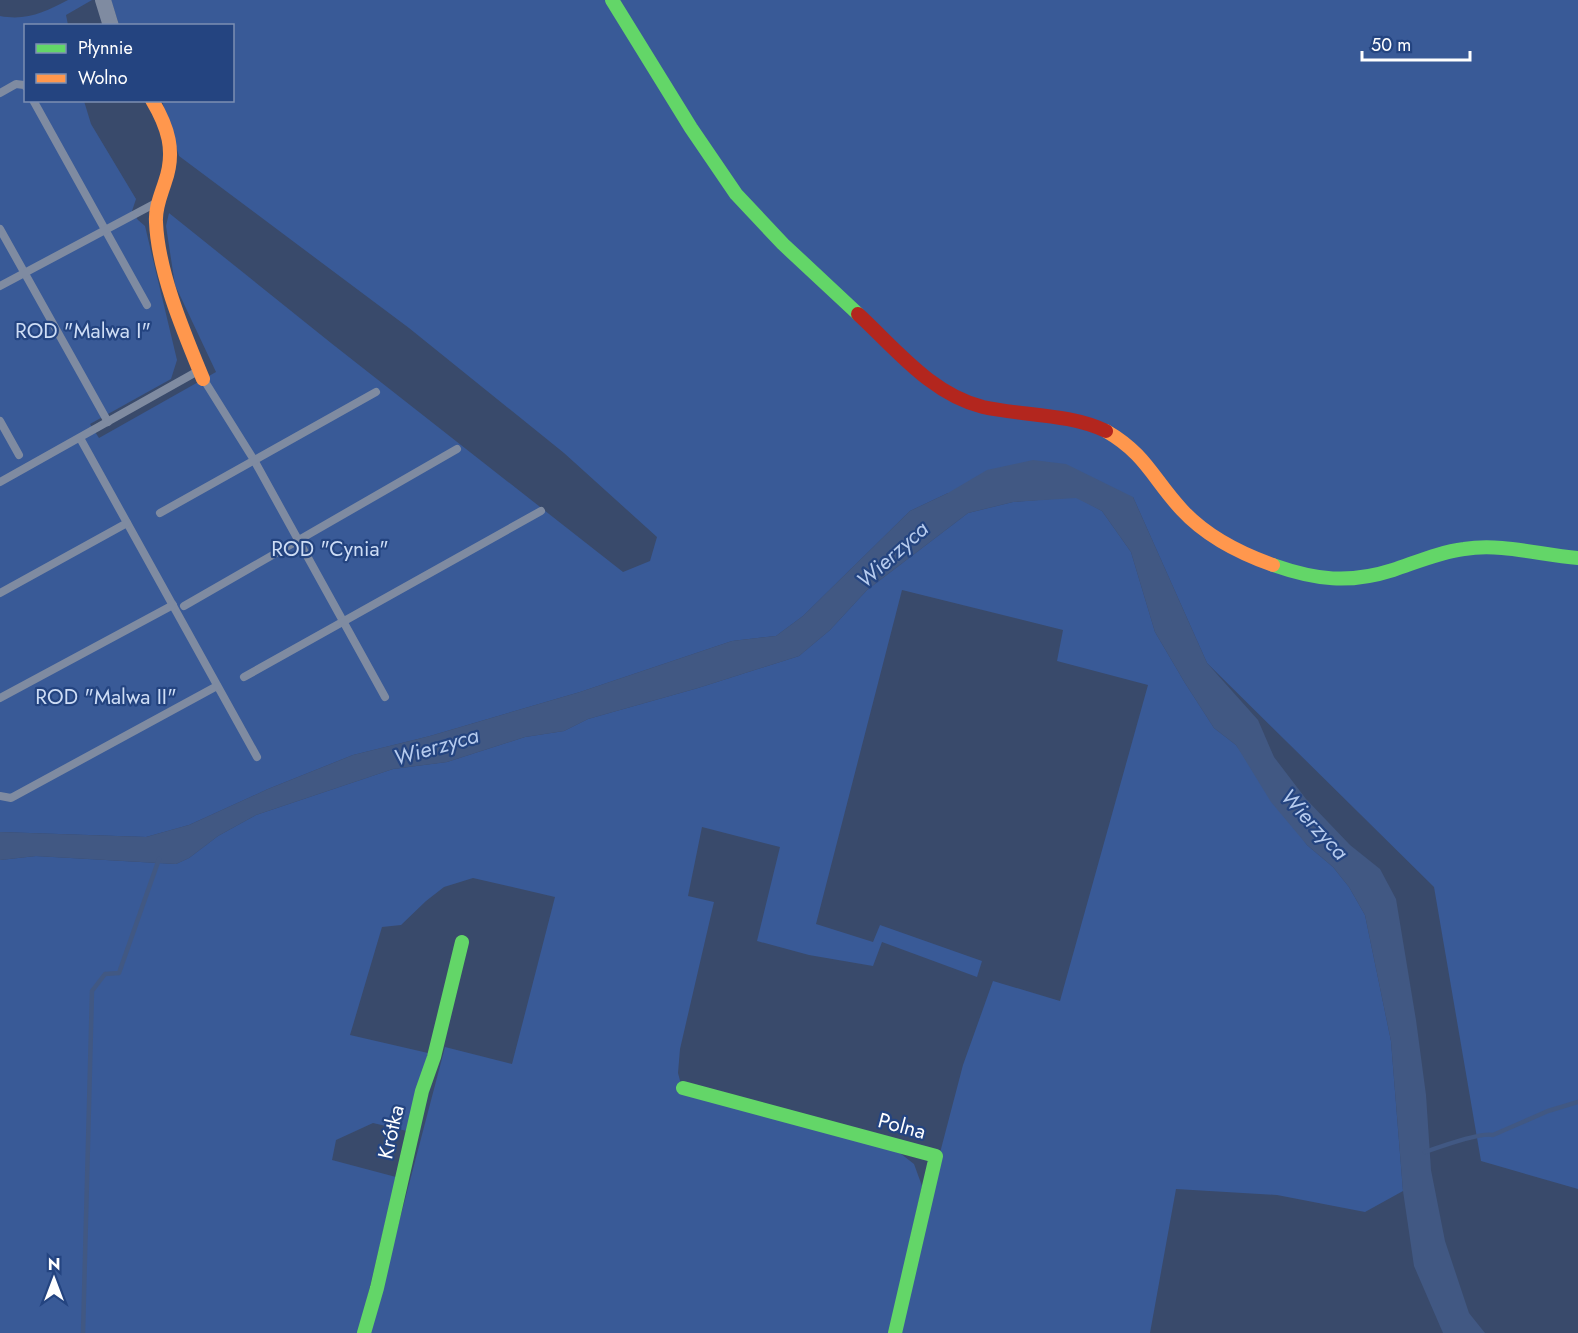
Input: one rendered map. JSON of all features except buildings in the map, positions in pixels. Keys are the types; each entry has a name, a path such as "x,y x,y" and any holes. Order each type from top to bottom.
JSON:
{"street":[{"path":"103,0 110,24"},
{"path":"612,0 642,52 717,169 757,218 905,359 942,389 962,399 986,406 1085,424 1120,439 1137,453 1185,513 1205,532 1244,553 1299,572 1339,580 1356,579 1442,554 1480,548 1501,548 1578,558"},
{"path":"153,102 168,132 172,146 170,172 157,202 155,224 179,319 201,374"},
{"name":"Krótka","path":"364,1333 377,1288 417,1112 434,1057 462,942"},
{"name":"Polna","path":"683,1088 936,1156 895,1333"}],"lane":[{"path":"0,93 16,84 24,85"},
{"path":"34,102 147,305"},
{"path":"0,286 157,202"},
{"path":"0,229 108,422"},
{"path":"0,482 201,374 254,460 386,697"},
{"path":"160,513 376,392"},
{"path":"0,421 19,455"},
{"path":"80,438 257,758"},
{"path":"184,606 457,449"},
{"path":"244,677 541,511"},
{"path":"0,593 128,523"},
{"path":"0,698 173,605"},
{"path":"0,796 11,798 217,686"}],"green space":[{"path":"68,0 92,0 66,15 68,24 24,24 24,102 84,102 91,124 136,199 132,211 145,226 177,360 171,379 90,424 99,438 216,372 175,285 166,226 169,213 623,572 650,561 657,537 564,453 409,328 179,156 162,102 234,102 234,24 119,24 111,0 1578,0 1578,1189 1481,1161 1434,887 1207,663 1133,497 948,493 910,511 803,616 776,636 732,641 580,692 430,736 353,755 268,789 189,825 146,837 0,832 0,16 27,16"},
{"path":"1076,497 1102,511 1131,552 1155,632 1214,728 1236,745 1307,845 1333,867 1349,887 1365,915 1391,1041 1403,1191 1365,1212 1277,1195 1176,1189 1150,1333 899,1333 941,1149 963,1065 993,981 1060,1001 1148,685 1057,661 1063,630 902,590 816,924 873,942 880,925 982,961 977,977 882,942 873,966 809,955 757,941 780,847 702,827 688,896 714,902 680,1049 678,1073 683,1092 896,1150 914,1164 922,1186 889,1333 370,1333 445,1047 512,1064 555,897 473,878 444,887 401,925 382,927 350,1035 428,1053 407,1131 373,1123 336,1140 332,1160 396,1177 359,1333 0,1333 0,860 36,856 176,864 189,858 218,836 256,815 393,769 447,762 525,737 564,731 588,719 799,656 830,630 867,590 968,513 1013,502"}],"water":[{"name":"Wierzyca","path":"1033,460 1066,464 1133,497 1207,663 1258,720 1274,757 1306,799 1350,845 1380,869 1396,899 1426,1095 1431,1170 1445,1241 1469,1313 1485,1333 1443,1333 1414,1266 1403,1191 1391,1041 1365,915 1349,887 1333,867 1307,845 1271,802 1236,745 1214,728 1155,632 1131,552 1102,511 1076,498 1013,502 968,513 867,590 830,630 799,656 588,719 564,731 525,737 447,762 393,769 256,815 218,836 189,858 176,864 36,856 0,860 0,832 146,837 189,825 268,789 353,755 430,736 580,692 732,641 776,636 803,616 910,511 948,493 987,470"}],"waterway":[{"path":"83,1333 92,991 105,974 119,973 159,859"},
{"path":"1425,1152 1470,1138 1493,1135 1548,1111 1578,1102"}],"traffic: fast":[{"path":"612,0 691,128 736,194 783,244 858,314"},
{"path":"1273,565 1318,577 1347,579 1393,570 1446,552 1464,549 1507,548 1578,558"},
{"path":"364,1333 377,1288 422,1091 434,1057 462,942"},
{"path":"683,1088 936,1156 895,1333"}],"traffic: slow":[{"path":"153,102 166,130 170,150 168,171 156,212 158,241 173,302 203,379"},
{"path":"1106,431 1140,458 1172,499 1202,528 1236,549 1273,565"}],"traffic: jam":[{"path":"858,314 915,369 964,401 998,410 1076,421 1106,431"}],"park label":[{"name":"ROD \"Malwa I\"","path":"83,331"},
{"name":"ROD \"Cynia\"","path":"330,549"},
{"name":"ROD \"Malwa II\"","path":"106,697"}]}
